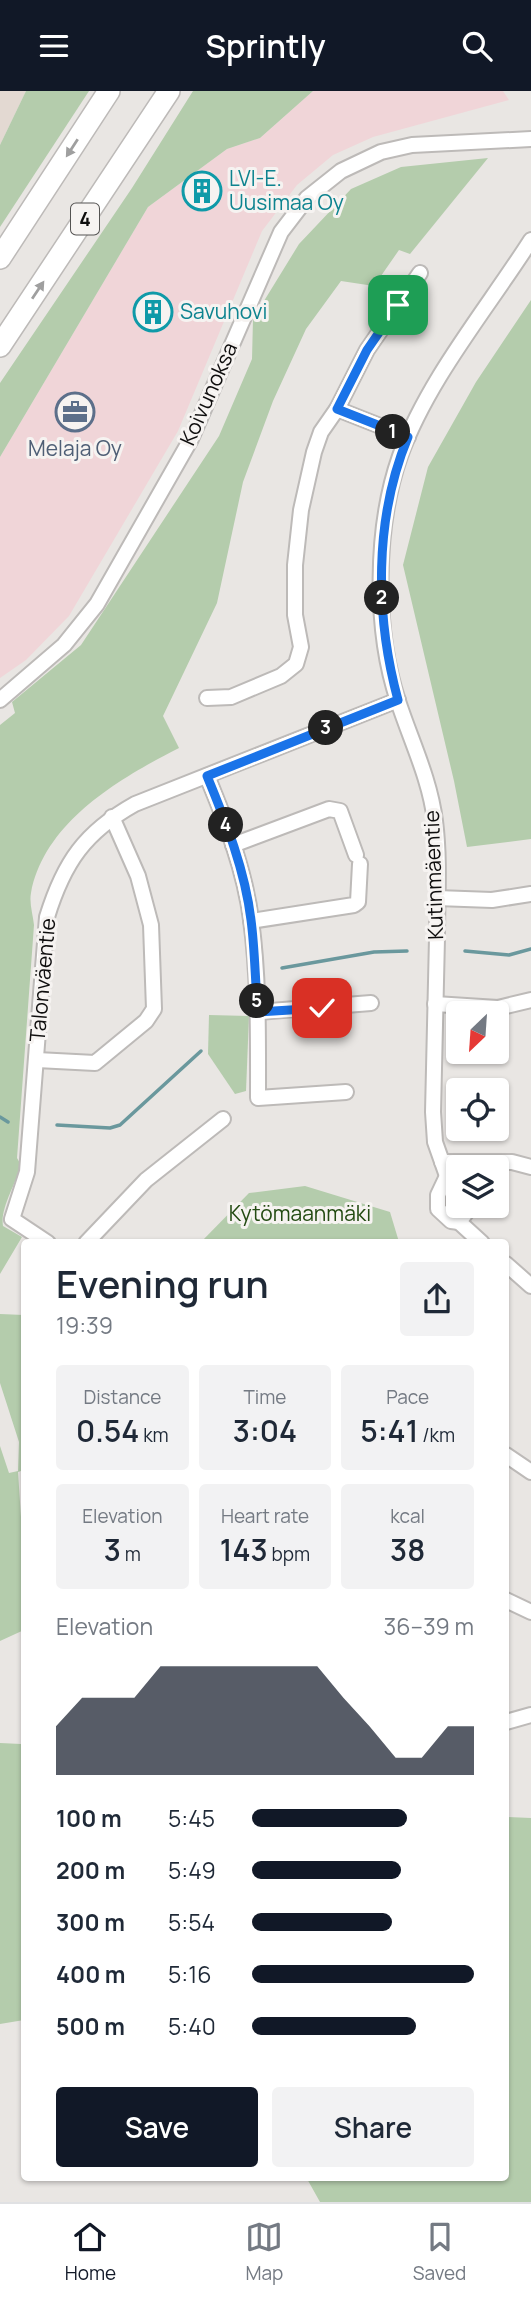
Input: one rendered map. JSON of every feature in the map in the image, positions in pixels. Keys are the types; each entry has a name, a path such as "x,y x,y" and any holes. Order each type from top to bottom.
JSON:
{"highway":[{"name":"4","path":"0,258 110,91"},
{"name":"4","path":"0,346 169,91"}],"street":[{"name":"Koivunoksa","path":"0,700 64,645 97,604 191,439 281,232 307,198 341,171 381,152 412,145 531,139"},
{"name":"Kutinmäentie","path":"446,1167 435,1142 433,1112 437,898 433,806 390,673 382,609 383,544 387,502 408,437 443,369 489,306 531,240"},
{"path":"207,698 231,697 281,676 296,664 301,647 295,615 295,565 301,510 318,442 367,350 420,273"},
{"path":"337,409 408,437"},
{"name":"Talonväentie","path":"42,1239 12,1219 27,1172 47,916 56,888 77,851 88,837 112,817 135,804 398,700"},
{"path":"207,776 233,845 251,921 258,1012 258,1098 346,1092"},
{"path":"233,845 329,809 340,811 358,860 361,890 358,902 354,905 251,921"},
{"path":"37,1060 95,1063 146,1021 155,1009 151,925 138,876 112,817"},
{"path":"437,898 492,900 531,894"},
{"path":"435,1005 498,1008 531,1000"},
{"path":"258,1012 371,1003"},
{"path":"90,1239 146,1180 223,1119"},
{"path":"442,1162 512,1162 531,1167"},
{"name":"Kutinmäentie","path":"446,1185 438,1195 438,1209 446,1216"},
{"name":"Kutinmäentie","path":"448,1218 459,1221 478,1239"},
{"path":"509,1266 531,1286"},
{"path":"509,1457 531,1472"},
{"path":"509,1601 531,1612"},
{"path":"509,1721 531,1715"}],"shaded area":[{"path":"0,91 26,91 0,145"},
{"path":"313,91 503,91 509,100 373,137 333,155 297,185 262,231 178,431 69,616 26,660 0,678 0,457 148,207 227,149 260,138"}],"green space":[{"path":"26,91 89,91 0,227 0,145"},
{"path":"193,91 313,91 260,138 227,149 148,207 0,457 0,383 132,188"},
{"path":"488,158 410,254 399,250 374,286 341,281 306,329 273,401 243,482 217,603 163,716 179,748 133,773 88,805 51,845 39,868 31,893 34,925 17,1158 21,1165 3,1219 3,1226 22,1237 0,1274 0,725 15,713 12,702 81,645 219,436 252,359 253,319 299,244 351,189 401,167"},
{"path":"531,300 531,839 467,847 403,565 428,467 476,382"},
{"path":"209,1015 249,1016 246,1091 235,1094 208,1054"},
{"name":"Kytömaanmäki","path":"305,1186 390,1212 398,1239 204,1239 249,1193"},
{"path":"0,1314 21,1315 21,1471 18,1472 21,1517 21,1631 0,1641 0,1446 9,1473 18,1471 19,1442 0,1383"},
{"path":"0,1743 21,1744 21,2020 0,2024"},
{"path":"509,1817 531,1818 531,2202 320,2202 308,2181 509,2181"}],"waterway":[{"path":"465,951 509,955 531,949"},
{"path":"282,968 374,952 407,951"},
{"path":"57,1125 110,1128 120,1125 201,1051"},
{"path":"0,1117 8,1122"}],"place":[{"name":"LVI-E. Uusimaa Oy","path":"202,191"},
{"name":"Savuhovi","path":"153,312"},
{"name":"Melaja Oy","path":"75,412"}],"route":[{"path":"322,1008 258,1012 251,921 244,886 233,845 207,776 398,700 390,673 382,609 383,544 387,502 408,437 337,409 367,350 398,305"}]}
